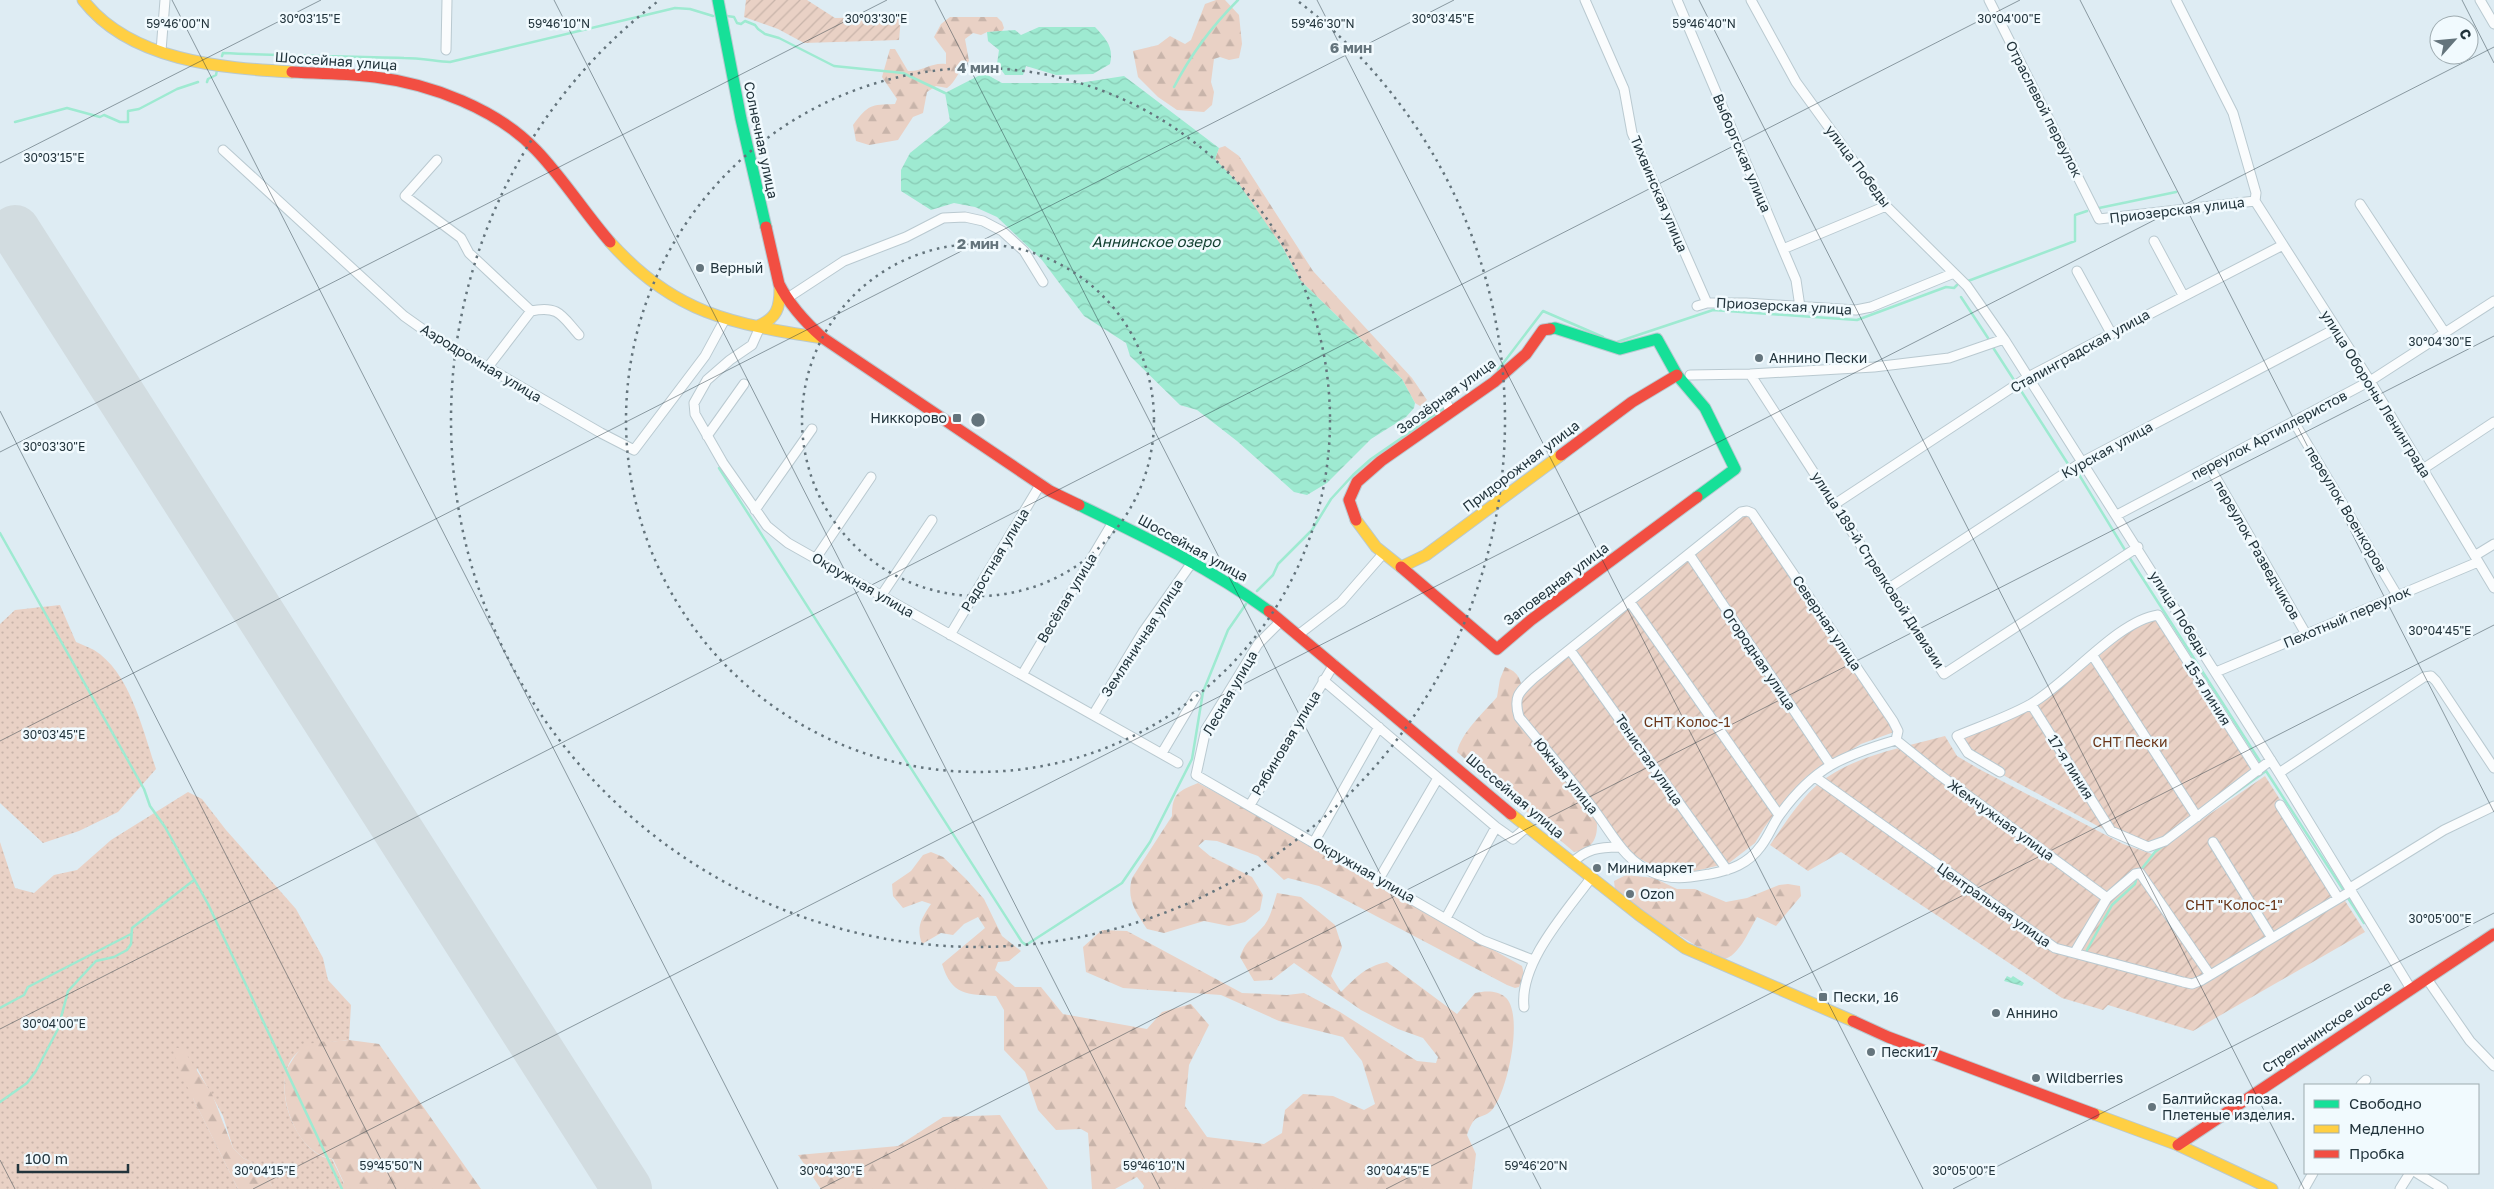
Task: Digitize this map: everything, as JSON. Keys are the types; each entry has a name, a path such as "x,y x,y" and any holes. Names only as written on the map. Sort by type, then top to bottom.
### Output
{"main road":[{"name":"Шоссейная улица","path":"83,0 108,26 134,41 206,63 240,69 397,79 474,107 504,124 535,150 629,262 656,287 703,312 759,327 823,338"},
{"name":"Солнечная улица","path":"718,0 741,119 780,286"},
{"name":"Шоссейная улица","path":"780,286 786,300 798,315 823,338 1040,485 1193,561 1236,586 1334,664 1527,827 1669,938 1701,956 1805,998 1888,1038 2178,1145 2272,1189"},
{"path":"759,327 770,322 780,308 780,286"},
{"name":"Заозёрная улица","path":"1382,555 1351,510 1349,500 1357,482 1449,408 1494,382 1526,354 1543,330 1554,328 1620,349 1657,339 1676,374"},
{"name":"Заповедная улица","path":"1401,567 1497,649 1531,620 1735,469 1705,408 1676,374"},
{"name":"Придорожная улица","path":"1401,567 1426,555 1632,402 1676,374"},
{"path":"1382,555 1401,567"},
{"name":"Стрельнинское шоссе","path":"2178,1145 2494,934"}],"street":[{"path":"161,50 165,0"},
{"path":"446,50 447,0"},
{"name":"Тихвинская улица","path":"1585,0 1624,88 1632,133 1707,303"},
{"name":"Выборгская улица","path":"1677,0 1796,280 1800,307"},
{"name":"улица Победы","path":"1751,0 1796,82 1886,206 1967,286 2004,339 2138,547 2411,989"},
{"name":"Отраслевой переулок","path":"1989,0 2099,219"},
{"path":"2176,0 2233,113 2256,193 2255,201"},
{"path":"2480,0 2494,24"},
{"name":"Аэродромная улица","path":"223,150 258,180 391,306 428,333 601,433 634,450 705,356 725,318"},
{"path":"437,160 405,196 461,238 469,253 531,311"},
{"name":"Приозерская улица","path":"2099,219 2255,201"},
{"name":"улица Обороны Ленинграда","path":"2255,201 2370,381 2494,588"},
{"path":"2360,204 2445,332"},
{"path":"1783,249 1886,206"},
{"path":"786,300 844,261 906,238 943,218 965,217 983,221 1002,231 1024,251 1043,282"},
{"path":"2154,241 2184,295"},
{"name":"Сталинградская улица","path":"1835,504 2028,377 2283,245"},
{"path":"2077,271 2111,333"},
{"name":"Приозерская улица","path":"1698,306 1707,303 1856,310 1871,307 1954,273"},
{"name":"переулок Артиллеристов","path":"2117,515 2370,381 2494,301"},
{"path":"488,367 531,311 547,308 558,313 580,334"},
{"name":"Окружная улица","path":"759,327 752,345 730,360 707,380 694,402 695,414 707,436 755,510 775,535 1178,763"},
{"name":"Курская улица","path":"1889,588 2082,462 2335,329"},
{"path":"1690,375 1750,374 1874,367 1948,358 2004,339"},
{"name":"улица 189-й Стрелковой Дивизии","path":"1750,374 1944,674 2138,547"},
{"path":"707,436 744,384"},
{"name":"переулок Военкоров","path":"2294,422 2397,595"},
{"path":"2423,469 2494,422"},
{"path":"755,510 812,429"},
{"name":"переулок Разведчиков","path":"2209,466 2306,634"},
{"path":"816,558 871,477"},
{"name":"Радостная улица","path":"950,635 1040,485"},
{"name":"Северная улица","path":"1689,554 1741,512 1747,510 1752,514 1893,721 1898,731 1896,740"},
{"path":"882,596 932,520"},
{"name":"Весёлая улица","path":"1022,675 1113,522"},
{"name":"Пехотный переулок","path":"2216,672 2477,559 2494,544"},
{"path":"1570,650 1689,554"},
{"name":"Огородная улица","path":"1689,554 1830,764"},
{"path":"1298,635 1340,602 1382,555"},
{"name":"Земляничная улица","path":"1093,715 1143,632 1193,561"},
{"path":"1630,602 1779,815"},
{"name":"15-я линия","path":"2093,656 2123,630 2147,616 2158,614 2258,771"},
{"name":"Лесная улица","path":"1196,774 1206,729 1258,644 1281,621"},
{"name":"Южная улица","path":"1570,650 1519,692 1515,703 1518,717 1597,814 1618,847"},
{"name":"Тенистая улица","path":"1570,650 1727,870"},
{"path":"2000,772 1968,753 1957,736 2031,704 2093,656 2197,817 2271,760"},
{"name":"Рябиновая улица","path":"1250,805 1334,664"},
{"path":"2279,773 2424,677 2431,676 2494,768"},
{"path":"1323,680 1496,828 1513,839 1527,827"},
{"path":"1162,754 1196,696"},
{"name":"17-я линия","path":"2031,704 2111,831 2148,847 2165,841 2197,817"},
{"path":"1314,842 1379,728"},
{"path":"1572,863 1580,855 1597,847 1618,847 1654,873 1680,879 1727,870 1744,863 1762,846 1779,815 1797,792 1830,764 1896,740"},
{"name":"Жемчужная улица","path":"1896,740 1937,773 2106,898"},
{"name":"Окружная улица","path":"1196,774 1501,949 1533,960"},
{"name":"Центральная улица","path":"1815,777 2055,948 2192,984 2338,898 2444,830 2494,806"},
{"path":"1379,879 1438,778"},
{"path":"2280,805 2338,898"},
{"path":"1446,918 1496,828"},
{"path":"2213,842 2272,938"},
{"path":"2075,952 2106,898 2135,874 2140,873 2210,975"},
{"path":"1524,1007 1525,984 1533,960 1591,878"},
{"path":"2427,979 2470,1041 2494,1066"},
{"path":"2304,1189 2312,1174"},
{"path":"2400,1189 2409,1174"},
{"path":"2419,1174 2443,1189"}],"green space":[{"path":"746,0 807,0 835,18 901,17 899,40 804,43 778,29 744,17"},
{"path":"1216,0 1225,0 1239,15 1242,44 1239,58 1229,60 1220,57 1214,59 1211,82 1214,92 1212,105 1204,112 1177,110 1158,97 1138,77 1133,51 1158,45 1170,36 1185,44 1191,40 1205,4"},
{"path":"950,17 997,17 1002,22 1004,28 1002,31 987,32 981,35 973,33 965,39 969,61 947,88 936,86 927,92 923,113 913,117 898,140 869,145 856,141 853,125 863,113 871,107 895,104 897,99 882,77 890,49 895,49 908,71 936,64 946,64 946,53 934,37 941,24"},
{"path":"1225,146 1239,156 1313,271 1412,378 1427,400 1420,406 1415,403 1402,379 1300,280 1283,248 1215,159 1219,148"},
{"name":"СНТ Колос-1","path":"1748,514 1892,724 1894,732 1861,744 1806,777 1784,801 1755,843 1729,863 1691,872 1665,873 1630,853 1520,710 1523,693 1743,515"},
{"path":"60,605 76,642 94,650 106,660 126,687 140,720 156,769 118,812 79,831 43,843 0,803 0,624 15,610"},
{"name":"СНТ Пески","path":"2156,618 2252,771 2164,837 2145,844 2114,828 2105,830 1966,755 1955,739 2028,708 2090,663 2126,633"},
{"path":"1505,667 1513,671 1518,677 1523,693 1595,808 1597,831 1593,842 1582,850 1574,852 1457,752 1468,730 1497,697 1500,679"},
{"name":"СНТ \"Колос-1\"","path":"1945,736 1957,756 1979,769 2123,844 2152,854 2265,776 2365,932 2193,1031 2108,1005 2103,1010 2062,998 1841,852 1808,871 1770,845 1804,799 1817,785 1831,775 1862,759"},
{"path":"1198,783 1266,819 1386,890 1522,966 1524,974 1519,987 1515,988 1507,985 1319,886 1288,878 1284,880 1258,856 1217,841 1205,840 1198,846 1210,856 1252,877 1263,895 1260,910 1245,922 1229,926 1204,921 1164,933 1147,929 1131,899 1130,886 1132,878 1172,816 1175,798 1181,791"},
{"path":"188,792 202,799 226,830 296,909 323,958 328,980 351,1005 349,1040 322,1043 302,1049 288,1065 285,1080 285,1097 289,1115 297,1131 307,1145 319,1154 332,1159 344,1184 337,1189 272,1189 272,1186 257,1165 243,1158 233,1148 223,1116 197,1068 193,1098 238,1189 0,1189 0,842 15,888 34,893 54,875 77,870 111,840"},
{"path":"931,852 943,857 965,878 984,899 1002,936 1021,951 1009,961 998,962 995,970 1015,987 1041,987 1063,1014 1147,1029 1162,1012 1191,1004 1209,1025 1189,1065 1185,1106 1207,1137 1264,1144 1282,1133 1285,1110 1303,1094 1333,1096 1364,1110 1375,1104 1362,1061 1343,1037 1279,1021 1221,995 1123,988 1086,972 1083,947 1102,930 1127,931 1242,993 1287,995 1304,993 1340,1012 1417,1061 1436,1063 1438,1057 1423,1038 1398,1029 1361,1010 1294,963 1272,980 1254,981 1240,957 1246,944 1267,921 1277,893 1301,897 1335,925 1342,947 1331,976 1341,992 1367,970 1387,962 1457,1014 1475,993 1491,992 1502,995 1511,1006 1514,1019 1514,1036 1508,1072 1497,1102 1491,1111 1474,1121 1467,1135 1476,1154 1472,1189 1143,1189 1144,1186 1137,1177 1115,1189 1092,1189 1088,1133 1081,1129 1056,1130 1038,1110 1025,1072 1004,1050 1004,1010 996,996 977,995 962,991 956,988 946,974 942,964 985,928 978,917 964,924 953,935 941,933 922,944 919,933 920,923 931,904 922,901 903,908 893,896 892,884 911,871 923,855"},
{"path":"1626,875 1654,878 1677,889 1695,889 1726,902 1747,898 1779,885 1788,884 1800,886 1801,896 1776,926 1757,917 1737,950 1726,959 1719,960 1637,909 1615,890 1614,881"},
{"path":"349,1040 379,1044 481,1189 337,1189 344,1183 333,1159 321,1155 302,1139 289,1115 286,1101 285,1076 294,1057 307,1045 317,1042"},
{"path":"172,1047 183,1049 212,1094 233,1148 243,1158 257,1165 272,1186 272,1189 238,1189 179,1070"},
{"path":"1000,1115 1048,1189 821,1189 798,1155 898,1146 943,1117"}],"water":[{"path":"1039,27 1095,27 1106,39 1110,48 1110,64 1093,74 1056,75 1026,66 1023,75 1005,75 997,64 999,50 988,41 987,32 1015,30 1021,35"},
{"name":"Аннинское озеро","path":"984,73 1002,83 1079,83 1124,76 1219,148 1215,159 1239,184 1283,248 1300,280 1402,379 1415,403 1414,408 1406,417 1371,439 1327,483 1307,495 1294,492 1237,441 1197,410 1180,405 1130,356 1126,343 1084,316 1042,260 997,217 975,207 954,203 931,210 901,191 901,170 910,153 950,121 945,93"},
{"path":"2007,976 2011,978 2013,976 2024,983 2022,986 2004,981"}],"waterway":[{"path":"1174,87 1203,41 1238,0"},
{"path":"222,56 223,53 410,58 450,62 675,8 690,9 713,16"},
{"path":"727,16 734,17 737,23 741,24 745,21 755,25 765,34 779,38 834,66 903,73 945,93"},
{"path":"207,82 208,79 216,75 217,70"},
{"path":"15,122 67,108 100,117 104,115 120,122 128,122 128,111 139,109 177,89 198,82"},
{"path":"2099,208 2176,192"},
{"path":"1968,281 2075,241 2075,215 2087,211"},
{"path":"1617,342 1713,310 1857,320 1946,287 1954,288 1957,285"},
{"path":"1961,297 1988,338"},
{"path":"1498,370 1543,311 1603,337"},
{"path":"1992,346 2014,380"},
{"path":"2018,386 2068,464"},
{"path":"1257,591 1273,575 1278,564 1312,530 1331,499 1353,475 1371,459 1445,408"},
{"path":"719,468 1022,942 1026,945 1122,883 1150,842 1192,759 1203,692 1228,630 1246,604"},
{"path":"2074,473 2078,473 2125,550"},
{"path":"0,533 144,789 150,806 165,827 208,904 342,1189"},
{"path":"2129,557 2261,763"},
{"path":"2217,806 2266,771 2344,891"},
{"path":"2140,871 2155,852 2164,845"},
{"path":"2087,950 2112,905 2135,884 2137,876"},
{"path":"0,1102 27,1083 36,1071 58,1029 68,991 96,961 114,957 127,950 131,944 132,928 194,880"},
{"path":"2348,898 2364,923"},
{"path":"0,1008 24,995 28,987 131,934"}],"runway":[{"path":"15,230 627,1189"}],"traffic: fast":[{"path":"718,0 741,119 766,227"},
{"path":"1550,329 1555,328 1620,349 1657,339 1677,375 1705,408 1735,469 1697,497"},
{"path":"1079,505 1153,541 1200,567 1247,595 1269,611"}],"traffic: slow":[{"path":"83,0 103,20 126,36 151,49 207,64 292,72"},
{"path":"610,242 634,266 657,285 706,312 760,327 823,338"},
{"path":"758,326 769,320 776,312 780,288"},
{"path":"1356,520 1376,547 1401,567 1426,555 1561,455"},
{"path":"1511,814 1639,915 1685,948 1853,1021"},
{"path":"2094,1114 2178,1145 2272,1189"}],"traffic: jam":[{"path":"292,72 355,75 396,80 440,92 483,111 520,135 536,150 610,242"},
{"path":"766,227 779,284 798,313 823,338 1050,491 1079,505"},
{"path":"1356,520 1349,500 1357,482 1381,461 1494,382 1526,354 1543,330 1550,329"},
{"path":"1561,455 1632,402 1677,375"},
{"path":"1401,567 1497,649 1531,620 1697,497"},
{"path":"1269,611 1511,814"},
{"path":"2178,1145 2494,934"},
{"path":"1853,1021 1888,1037 2094,1114"}],"place":[{"name":"Верный","path":"700,268"},
{"name":"Аннино Пески","path":"1759,358"},
{"name":"Никкорово","path":"957,418"},
{"name":"Минимаркет","path":"1597,868"},
{"name":"Ozon","path":"1630,894"},
{"name":"Пески, 16","path":"1823,997"},
{"name":"Аннино","path":"1996,1013"},
{"name":"Пески17","path":"1871,1052"},
{"name":"Wildberries","path":"2036,1078"},
{"name":"Балтийская лоза. Плетеные изделия.","path":"2152,1107"}]}
